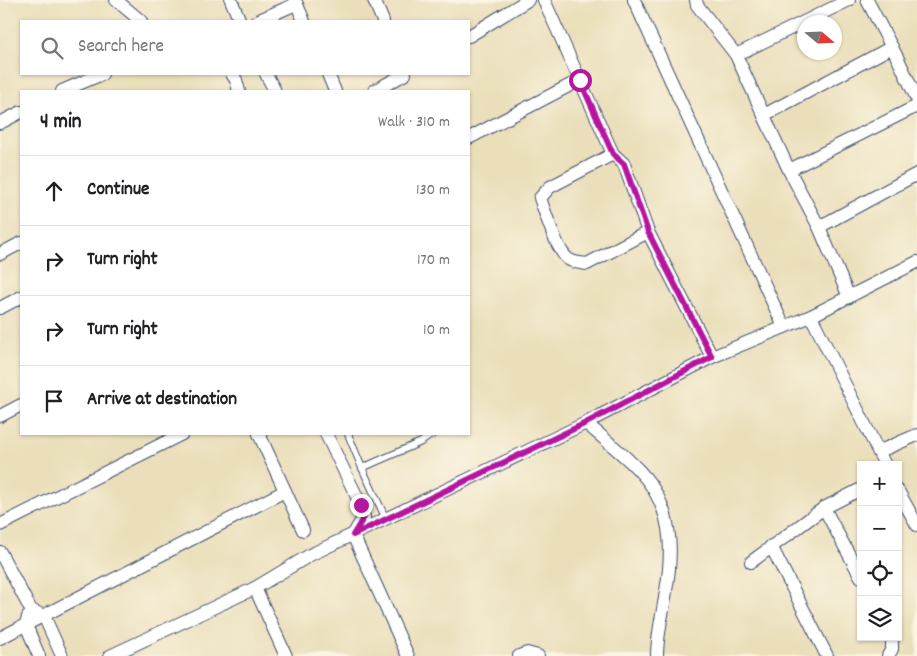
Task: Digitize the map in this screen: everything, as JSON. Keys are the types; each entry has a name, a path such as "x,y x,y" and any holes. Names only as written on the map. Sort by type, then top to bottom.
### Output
{"street":[{"path":"116,0 140,20"},
{"path":"231,0 240,20"},
{"path":"374,0 384,20"},
{"path":"470,35 528,0"},
{"path":"544,0 613,154 624,164 648,232 712,357"},
{"path":"634,0 784,327"},
{"path":"736,55 849,0"},
{"path":"867,0 892,46 917,99"},
{"path":"259,20 296,2 304,20"},
{"path":"699,2 736,55 789,170 819,227 849,297"},
{"path":"764,115 892,46"},
{"path":"64,90 100,75"},
{"path":"233,75 239,90"},
{"path":"266,75 274,90"},
{"path":"328,75 336,90"},
{"path":"376,90 404,75"},
{"path":"470,137 580,80"},
{"path":"789,170 917,106"},
{"path":"0,123 20,113"},
{"path":"613,154 550,187 540,198 560,248 567,258 577,263 587,264 648,232"},
{"path":"819,227 917,174"},
{"path":"0,254 20,244"},
{"path":"110,656 255,588 310,555 586,423 712,357 811,316 917,262"},
{"path":"0,308 20,298"},
{"path":"811,316 884,461"},
{"path":"0,416 20,406"},
{"path":"586,423 634,466 654,490 667,518 671,553 659,628 657,656"},
{"path":"0,525 180,435"},
{"path":"259,435 303,530"},
{"path":"326,435 361,505 364,517 353,535"},
{"path":"880,451 917,436"},
{"path":"0,638 286,491"},
{"path":"751,562 824,508 857,491"},
{"path":"902,498 917,525"},
{"path":"824,508 857,570"},
{"path":"353,535 408,656"},
{"path":"771,546 827,656"},
{"path":"0,552 31,610 44,616 62,656"},
{"path":"255,588 286,656"},
{"path":"31,610 26,625 39,656"},
{"path":"888,656 892,649 892,641"},
{"path":"519,656 527,653 538,656"}],"lane":[{"path":"348,435 386,519"},
{"path":"362,468 421,442 432,435"}],"route":[{"path":"361,505 364,517 353,535 586,423 712,357 648,232 624,164 613,154 580,80"}]}
